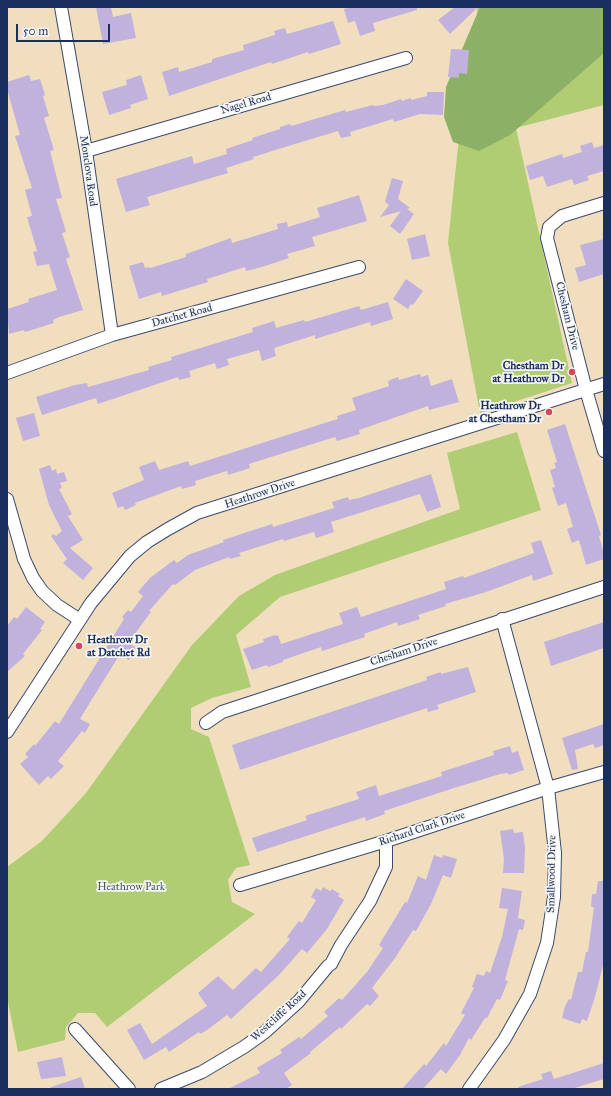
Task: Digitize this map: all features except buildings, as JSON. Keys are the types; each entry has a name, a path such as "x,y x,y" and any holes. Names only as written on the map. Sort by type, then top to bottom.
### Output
{"street":[{"name":"Monclova Road","path":"61,7 86,151 112,335"},
{"name":"Nagel Road","path":"86,151 406,58"},
{"name":"Chesham Drive","path":"604,203 562,216 549,227 547,238 586,390 604,451"},
{"name":"Datchet Road","path":"7,373 112,335 359,267"},
{"name":"Heathrow Drive","path":"7,732 91,603 130,556 147,542 197,513 604,384"},
{"path":"7,499 24,559 33,578 42,591 57,605 80,620"},
{"name":"Chesham Drive","path":"206,723 222,712 502,619 604,587"},
{"name":"Smallwood Drive","path":"469,1089 491,1059 530,994 547,943 554,897 555,853 548,788 502,619"},
{"name":"Richard Clark Drive","path":"240,885 386,841 548,788 604,772"},
{"name":"Westcliffe Road","path":"160,1089 202,1072 244,1046 265,1032 308,991 331,964 380,882 386,867 386,841"},
{"path":"75,1029 129,1089"}],"green space":[{"path":"477,7 604,7 604,105 516,128 572,383 480,413 448,243 462,108 478,22"},
{"path":"480,7 604,7 604,53 510,135 479,151 453,142 444,117 446,87"},
{"name":"Heathrow Park","path":"517,432 541,510 280,597 236,635 251,687 212,698 191,708 191,729 209,737 250,865 236,868 228,880 232,902 255,914 107,1027 95,1013 78,1013 66,1027 65,1040 18,1052 7,997 7,867 42,841 86,793 192,645 239,596 275,575 460,509 447,453"}],"place":[{"name":"Chestham Dr at Heathrow Dr","path":"572,372"},
{"name":"Heathrow Dr at Chestham Dr","path":"549,412"},
{"name":"Heathrow Dr at Datchet Rd","path":"79,646"}]}
